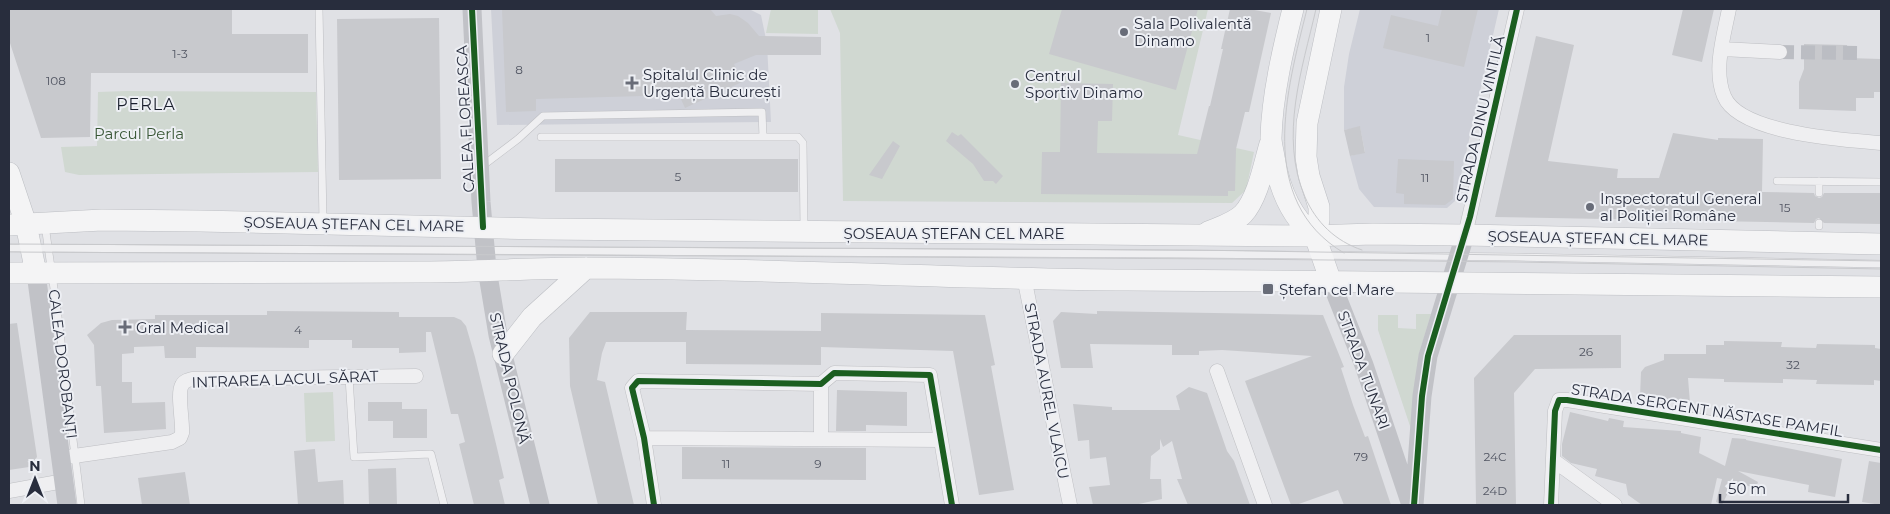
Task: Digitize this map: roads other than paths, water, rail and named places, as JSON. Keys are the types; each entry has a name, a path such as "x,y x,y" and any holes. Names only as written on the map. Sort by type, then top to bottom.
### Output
{"main road":[{"path":"1204,234 1228,224 1243,214 1255,192 1271,139 1279,76 1293,9"},
{"path":"1271,139 1278,173 1289,207 1307,230 1315,236 1319,220 1319,207 1309,176 1306,157 1307,123 1331,9"},
{"name":"CALEA DOROBANȚI","path":"9,174 26,224 40,248 44,273"},
{"name":"ȘOSEAUA ȘTEFAN CEL MARE","path":"26,224 102,220 804,232 1315,236 1373,234 1465,235 1881,244"},
{"name":"STRADA TUNARI","path":"1315,236 1331,282"},
{"name":"ȘOSEAUA ȘTEFAN CEL MARE","path":"9,273 421,272 486,260 586,268 1024,277 1881,287"},
{"path":"503,354 536,313 586,268"}],"street":[{"name":"CALEA FLOREASCA","path":"472,9 479,168 486,260"},
{"name":"STRADA DINU VINTILĂ","path":"1465,235 1517,9"},
{"path":"1729,9 1722,50 1720,85 1729,106 1745,117 1785,130 1823,138 1881,143"},
{"path":"1722,50 1780,52"},
{"name":"STRADA TUNARI","path":"1413,505 1426,368 1438,318 1465,235"},
{"name":"STRADA POLONĂ","path":"486,260 494,316 540,505"},
{"path":"44,273 68,457 64,481 67,505"},
{"name":"STRADA AUREL VLAICU","path":"1024,277 1070,505"},
{"name":"STRADA TUNARI","path":"1331,282 1364,365 1413,505"},
{"path":"1217,371 1264,505"},
{"path":"654,505 644,438 632,388 638,381 821,384 834,373 930,375 952,505"},
{"name":"INTRAREA LACUL SĂRAT","path":"68,457 172,442 180,438 182,433 180,392 186,380 192,378 416,376"},
{"path":"821,384 821,438"},
{"name":"STRADA SERGENT NĂSTASE PAMFIL","path":"1553,460 1555,411 1559,400 1881,450"},
{"path":"644,438 941,440"},
{"path":"1551,505 1553,460"},
{"path":"1553,460 1615,505"},
{"path":"9,491 64,481"}],"lane":[{"path":"319,9 323,224"},
{"path":"479,168 518,139 543,116 762,112 763,137"},
{"path":"541,137 798,137 803,144 804,232"},
{"path":"1777,181 1881,182"},
{"path":"1819,182 1819,192"},
{"name":"ȘOSEAUA ȘTEFAN CEL MARE","path":"9,248 486,260 1322,256 1881,264"},
{"path":"349,377 354,457 431,454 444,505"},
{"name":"CALEA DOROBANȚI","path":"68,457 81,505"}],"tunnel":[{"path":"1780,52 1858,53"}],"tram line":[{"path":"1307,9 1286,108 1285,142 1288,174 1298,204 1316,231 1344,253"},
{"path":"1316,9 1300,79 1293,127 1297,174 1305,197 1315,215 1335,236 1362,250"},
{"path":"9,244 1192,250 1881,261"},
{"path":"9,252 1234,259 1881,269"}],"place":[{"name":"Sala Polivalentă Dinamo","path":"1124,32"},
{"name":"Spitalul Clinic de Urgență București","path":"632,83"},
{"name":"Centrul Sportiv Dinamo","path":"1015,84"},
{"name":"Inspectoratul General al Poliției Române","path":"1590,207"},
{"name":"Ștefan cel Mare","path":"1268,289"},
{"name":"Gral Medical","path":"125,327"}],"district":[{"name":"PERLA","path":"146,104"}],"park label":[{"name":"Parcul Perla","path":"139,133"}]}
